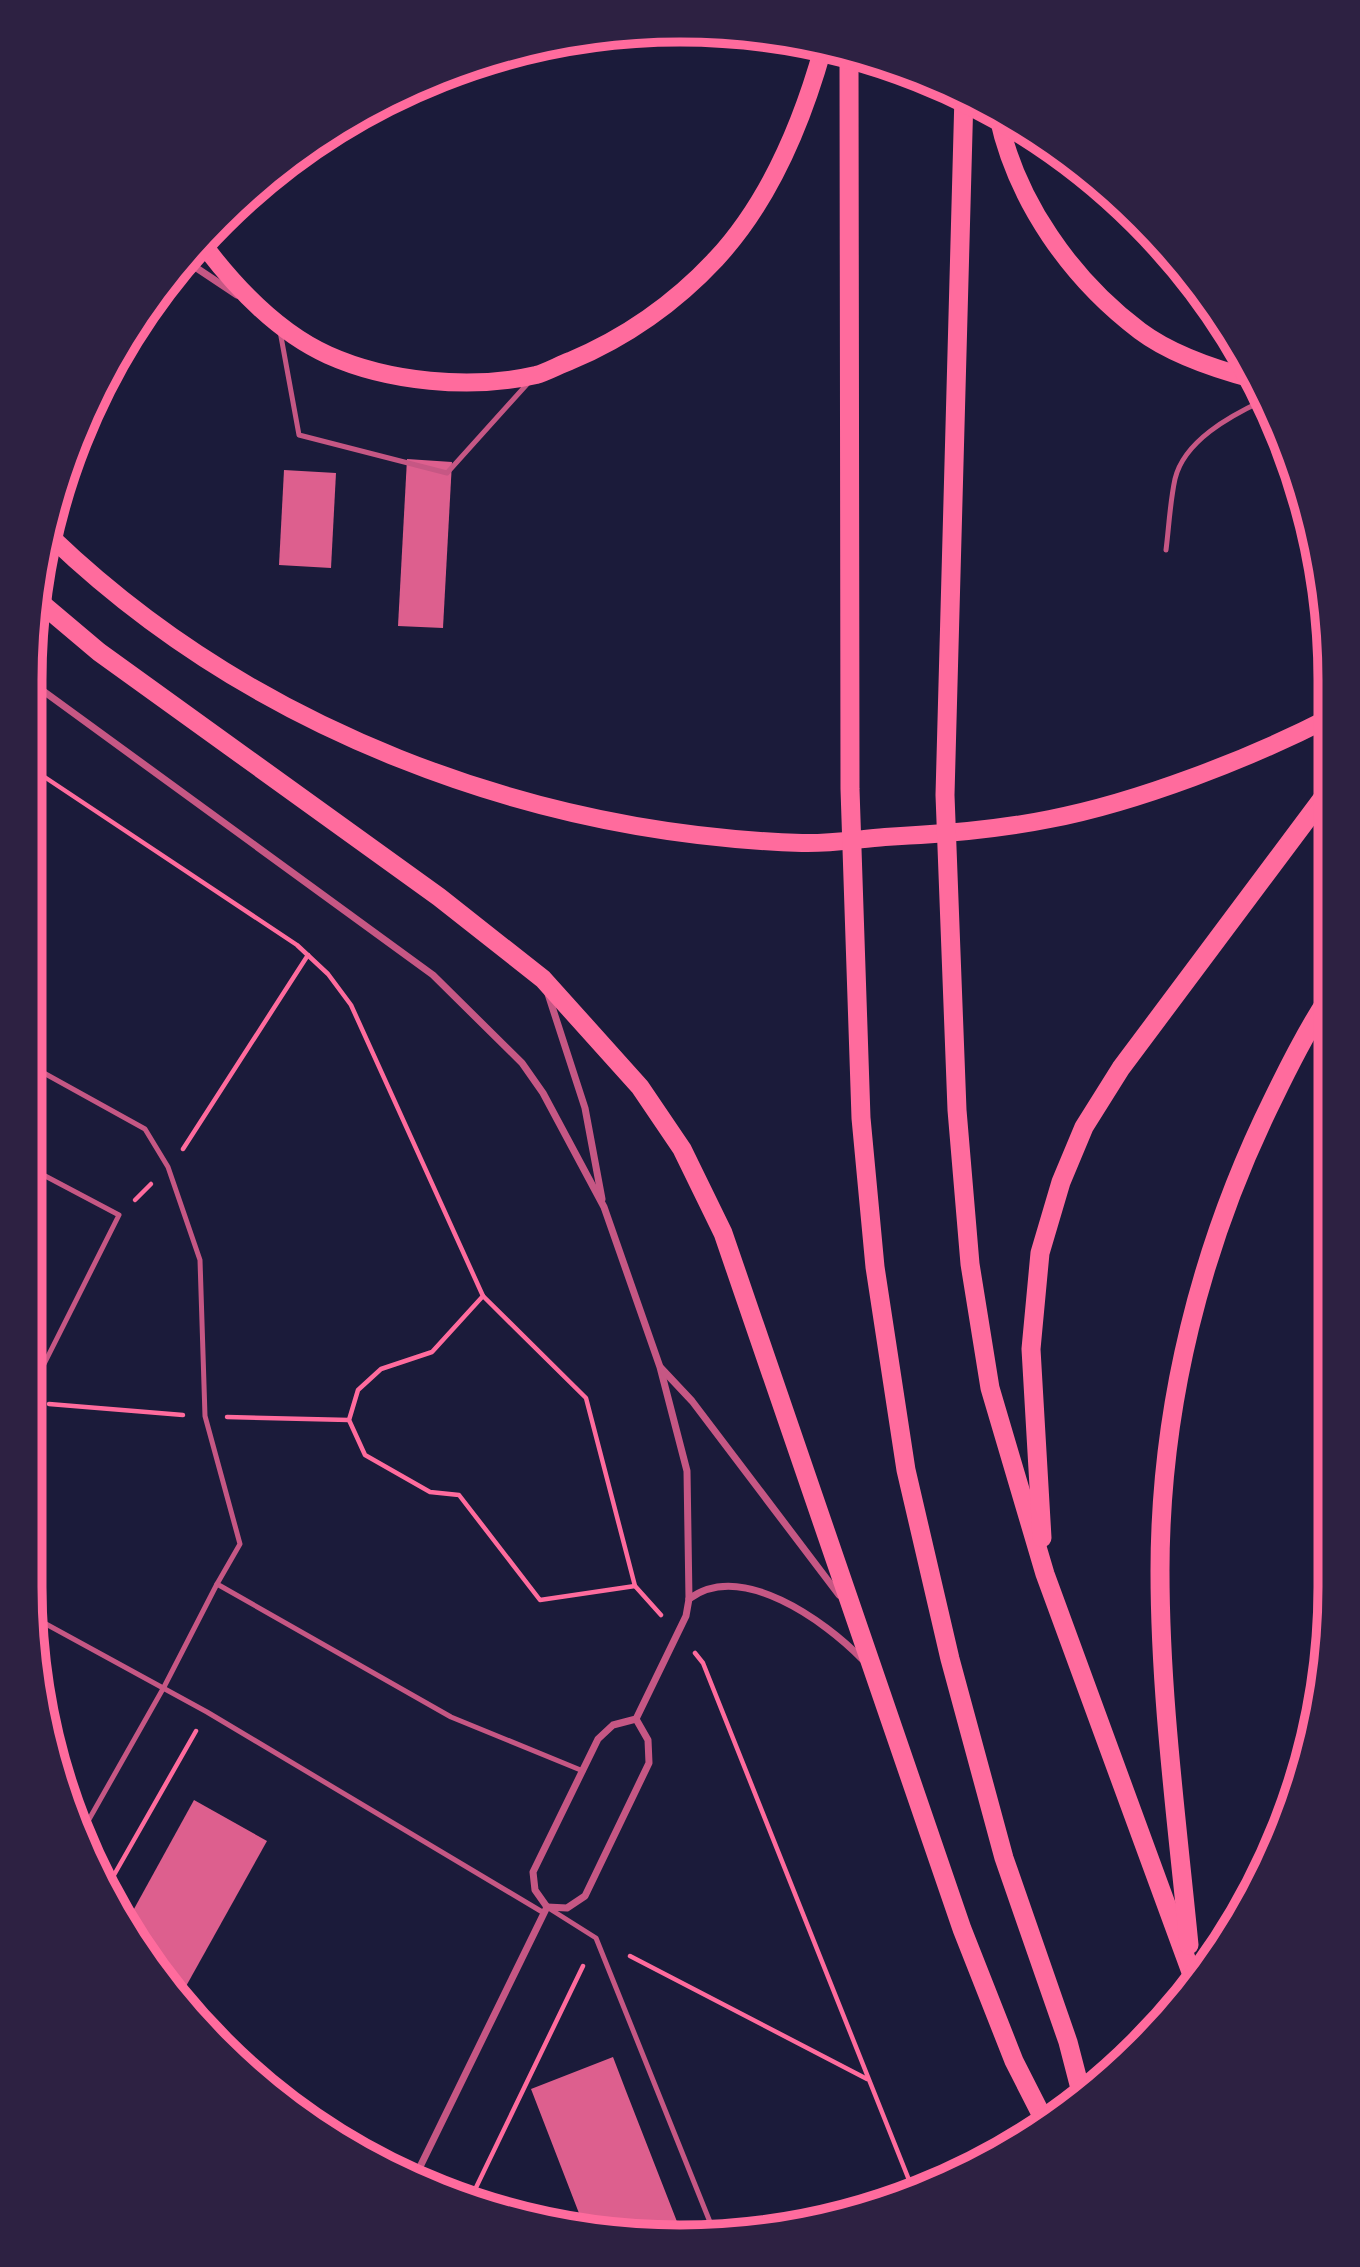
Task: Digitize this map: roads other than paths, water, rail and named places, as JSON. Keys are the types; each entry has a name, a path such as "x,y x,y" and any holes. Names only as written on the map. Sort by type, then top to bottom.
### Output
{"highway":[{"path":"849,65 850,789 861,1118 875,1267 906,1470 950,1659 1004,1858 1068,2042 1079,2084"},
{"path":"964,109 945,795 957,1110 970,1264 990,1388 1045,1574 1190,1969"},
{"path":"46,607 99,652 439,897 543,979 640,1087 682,1149 723,1233 962,1929 1014,2061 1040,2113"},
{"path":"1045,1574 1031,1349 1040,1253 1061,1182 1084,1127 1121,1068 1318,804"},
{"path":"1193,1966 1166,1700 1160,1571 1166,1467 1180,1370 1198,1291 1221,1219 1249,1146 1318,1016"}],"main road":[{"path":"208,251 230,280 278,323 327,355 391,376 449,384 536,375 608,345 662,311 718,258 760,200 787,150 820,58"},
{"path":"1000,128 1006,155 1039,220 1092,289 1142,332 1214,369 1241,376"},
{"path":"57,542 142,615 236,677 340,735 445,777 551,809 657,829 804,843 937,834 1051,819 1161,788 1289,738 1318,723"}],"street":[{"path":"194,266 278,323"},
{"path":"42,690 433,975 522,1063 543,1093 604,1207"},
{"path":"543,979 585,1108 604,1207 660,1367 687,1471 690,1599 636,1719 613,1726 598,1739 533,1872 535,1890 545,1910"},
{"path":"660,1367 692,1402 783,1517 852,1612"},
{"path":"690,1599 705,1588 728,1584 766,1594 806,1614 844,1640 872,1669"},
{"path":"545,1910 568,1908 585,1896 649,1763 648,1740 636,1719"},
{"path":"419,2168 545,1910"}],"lane":[{"path":"278,323 299,435 447,473 536,375"},
{"path":"1166,550 1176,476 1196,443 1239,412 1255,404"},
{"path":"42,1072 145,1129 160,1148 168,1167 200,1260 205,1416 240,1544 164,1687 88,1822"},
{"path":"42,1174 119,1215 42,1368"},
{"path":"217,1584 451,1717 583,1771"},
{"path":"43,1622 164,1687 596,1938 711,2224"}]}
